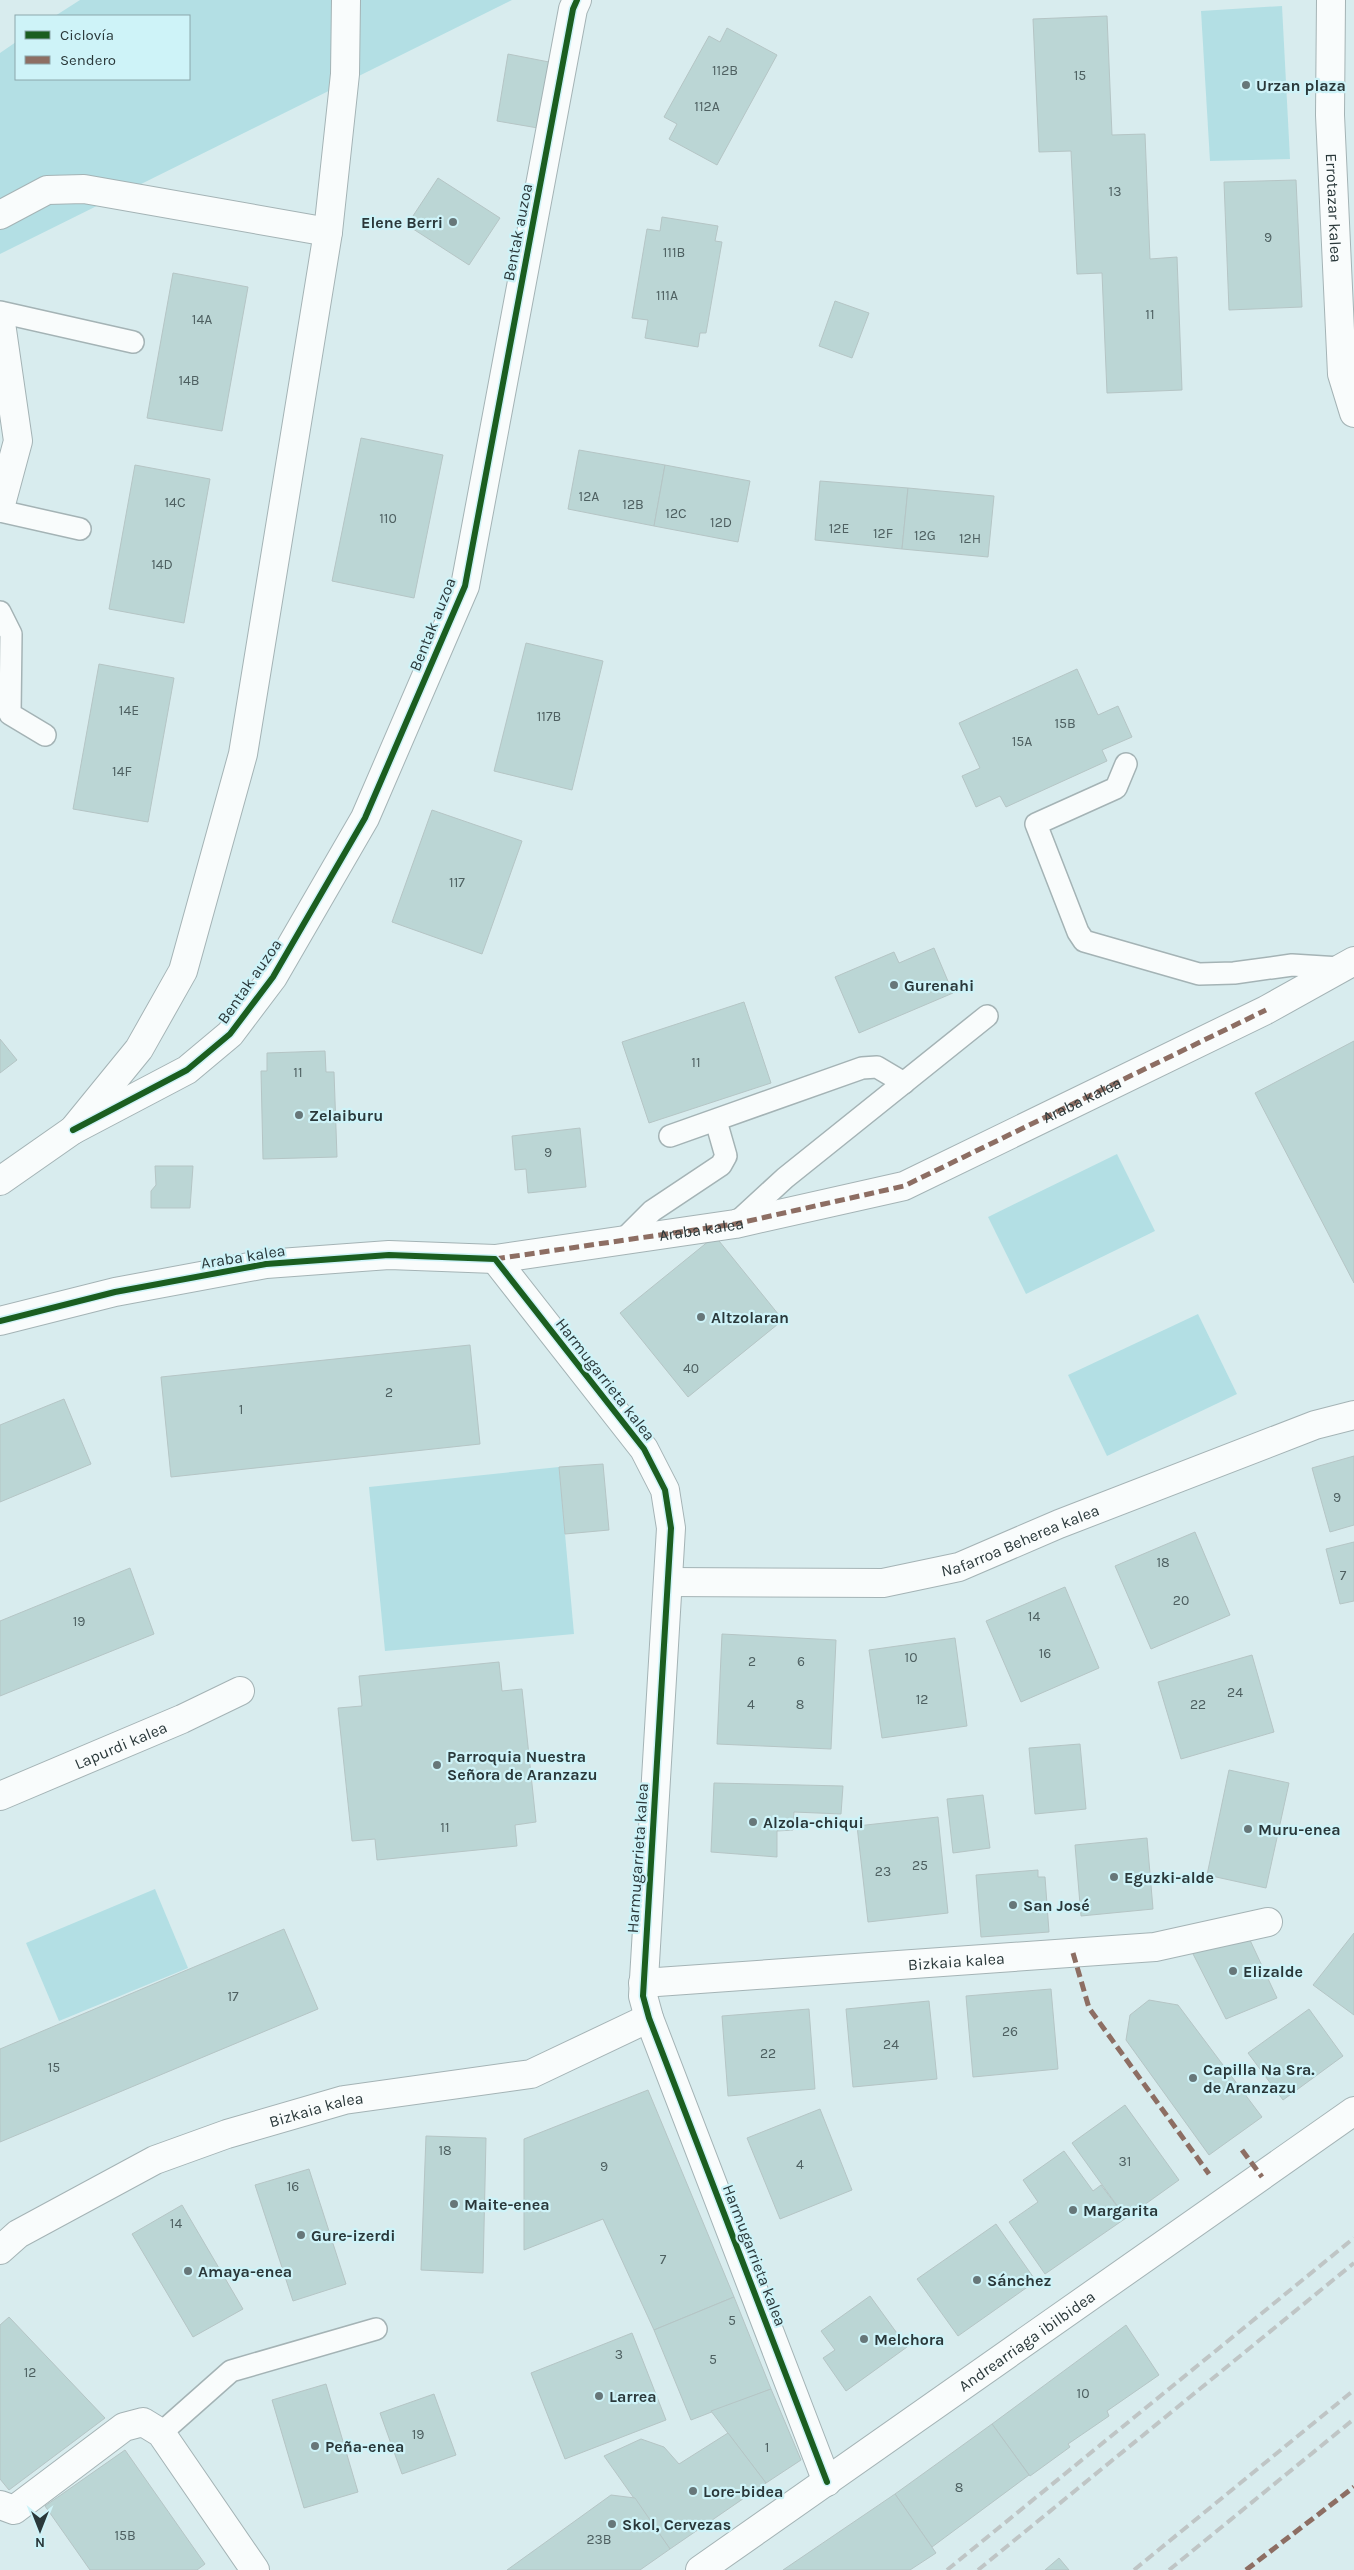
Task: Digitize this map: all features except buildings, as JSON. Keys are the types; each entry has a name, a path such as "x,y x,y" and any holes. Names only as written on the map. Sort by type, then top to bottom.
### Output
{"street":[{"name":"Bentak auzoa","path":"73,1130 139,1049 183,971 243,754 328,232 345,74 346,0"},
{"name":"Bentak auzoa","path":"0,1181 73,1130 187,1070 230,1034 273,977 365,818 465,586 571,18 577,0"},
{"name":"Errotazar kalea","path":"1331,0 1330,115 1342,374 1354,413"},
{"path":"0,215 47,190 84,189 328,232"},
{"path":"0,316 18,441 0,510"},
{"name":"Araba kalea","path":"0,1321 115,1292 266,1264 389,1255 495,1259 735,1224 904,1186 1266,1010 1347,965"},
{"name":"Harmugarrieta kalea","path":"495,1259 644,1450 666,1490 671,1528 643,1996 649,2018 827,2482"},
{"name":"Nafarroa Beherea kalea","path":"668,1582 883,1583 959,1567 1059,1524 1296,1432 1354,1415"},
{"name":"Lapurdi kalea","path":"0,1796 182,1719 240,1691"},
{"name":"Bizkaia kalea","path":"643,1983 1155,1947 1268,1922"},
{"name":"Bizkaia kalea","path":"0,2250 18,2234 155,2160 227,2134 344,2100 530,2074 649,2018"},
{"name":"Andrearriaga ibilbidea","path":"700,2570 1354,2111"},
{"path":"0,2505 14,2510 124,2427 143,2422 161,2433 255,2570"}],"lane":[{"path":"0,312 133,342"},
{"path":"0,510 80,529"},
{"path":"0,612 11,634 10,714 44,735"},
{"path":"1126,764 1116,788 1036,824 1078,932 1084,941 1199,974 1234,973 1292,965 1347,965"},
{"path":"735,1224 786,1178 987,1016"},
{"path":"670,1136 862,1068 877,1067 904,1083"},
{"path":"622,1241 652,1211 721,1166 726,1156 716,1121"},
{"path":"161,2433 231,2371 376,2329"}],"shaded area":[{"path":"80,0 512,0 0,254 0,53 15,43 15,80 190,80 190,15 57,15"},
{"name":"Urzan plaza","path":"1282,6 1290,159 1210,161 1201,11"},
{"path":"1117,1154 1155,1231 1026,1294 988,1217"},
{"path":"1198,1314 1237,1394 1107,1456 1068,1375"},
{"path":"559,1467 574,1634 385,1651 369,1487"},
{"path":"155,1889 188,1968 59,2021 26,1943"}],"railway":[{"path":"947,2570 1354,2238"},
{"path":"978,2570 1354,2263"},
{"path":"1134,2570 1354,2390"},
{"path":"1169,2570 1354,2419"}],"marked path":[{"path":"495,1259 735,1224 904,1186 1266,1010"},
{"path":"1073,1953 1089,2008 1209,2174"},
{"path":"1242,2150 1262,2177"},
{"path":"1246,2570 1354,2487"}],"cycle path":[{"path":"73,1130 187,1070 230,1034 273,977 365,818 465,586 573,9 577,0"},
{"path":"0,1321 115,1292 266,1264 389,1255 495,1259 644,1449 665,1490 671,1528 643,1996 649,2018 827,2482"}],"place":[{"name":"Urzan plaza","path":"1246,85"},
{"name":"Elene Berri","path":"453,222"},
{"name":"Gurenahi","path":"894,985"},
{"name":"Zelaiburu","path":"299,1115"},
{"name":"Altzolaran","path":"701,1317"},
{"name":"Parroquia Nuestra Señora de Aranzazu","path":"437,1765"},
{"name":"Alzola-chiqui","path":"753,1822"},
{"name":"Muru-enea","path":"1248,1829"},
{"name":"Eguzki-alde","path":"1114,1877"},
{"name":"San José","path":"1013,1905"},
{"name":"Elizalde","path":"1233,1971"},
{"name":"Capilla Nª Sra. de Aranzazu","path":"1193,2078"},
{"name":"Maite-enea","path":"454,2204"},
{"name":"Margarita","path":"1073,2210"},
{"name":"Gure-izerdi","path":"301,2235"},
{"name":"Amaya-enea","path":"188,2271"},
{"name":"Sánchez","path":"977,2280"},
{"name":"Melchora","path":"864,2339"},
{"name":"Larrea","path":"599,2396"},
{"name":"Peña-enea","path":"315,2446"},
{"name":"Lore-bidea","path":"693,2491"},
{"name":"Skol, Cervezas","path":"612,2524"}]}
